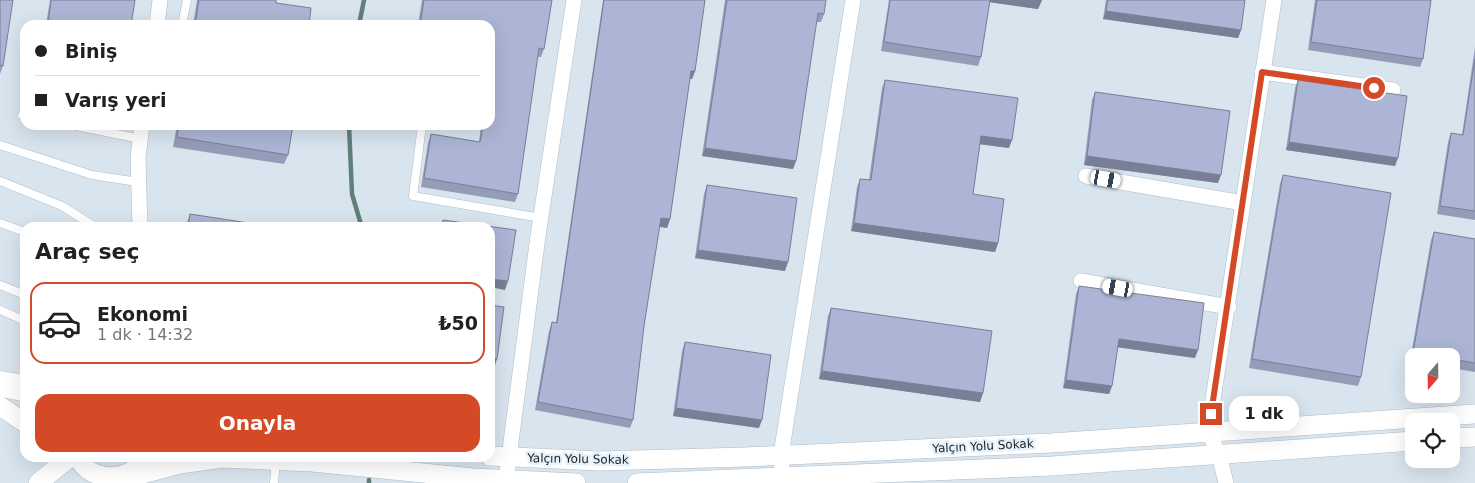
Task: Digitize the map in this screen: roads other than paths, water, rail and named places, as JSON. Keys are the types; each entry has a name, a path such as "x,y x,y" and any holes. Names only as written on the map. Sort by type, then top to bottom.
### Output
{"street":[{"path":"158,20 160,0"},
{"path":"506,480 499,456 541,218 574,0"},
{"path":"783,481 781,455 853,0"},
{"path":"1226,483 1219,454 1208,432 1229,307 1274,0"},
{"path":"1262,72 1393,90"},
{"path":"140,222 138,182 142,132"},
{"path":"1086,176 1243,202"},
{"path":"1081,281 1229,307"},
{"path":"0,387 20,391"},
{"path":"0,406 20,420"},
{"name":"Yalçın Yolu Sokak","path":"499,456 598,461 781,455 1051,443 1475,414"},
{"path":"1460,437 1475,436"},
{"name":"Yalçın Yolu Sokak","path":"637,483 783,481 1052,466 1405,442"},
{"path":"38,483 64,462"},
{"path":"81,462 86,470 95,477 112,482 128,477 136,470 141,462"},
{"name":"Yalçın Yolu Sokak","path":"112,482 194,462"},
{"name":"Yalçın Yolu Sokak","path":"299,462 506,480 576,483"}],"lane":[{"path":"183,20 187,0"},
{"path":"122,130 142,132"},
{"path":"421,130 413,196 541,218"},
{"path":"0,144 92,175 138,182"},
{"path":"0,181 62,206 87,222"},
{"path":"0,223 20,230"},
{"path":"0,286 20,293"},
{"path":"0,310 20,319"},
{"path":"0,375 20,378"},
{"path":"274,483 276,462"}],"waterway":[{"path":"360,20 364,0"},
{"path":"349,130 352,194 360,222"}]}
